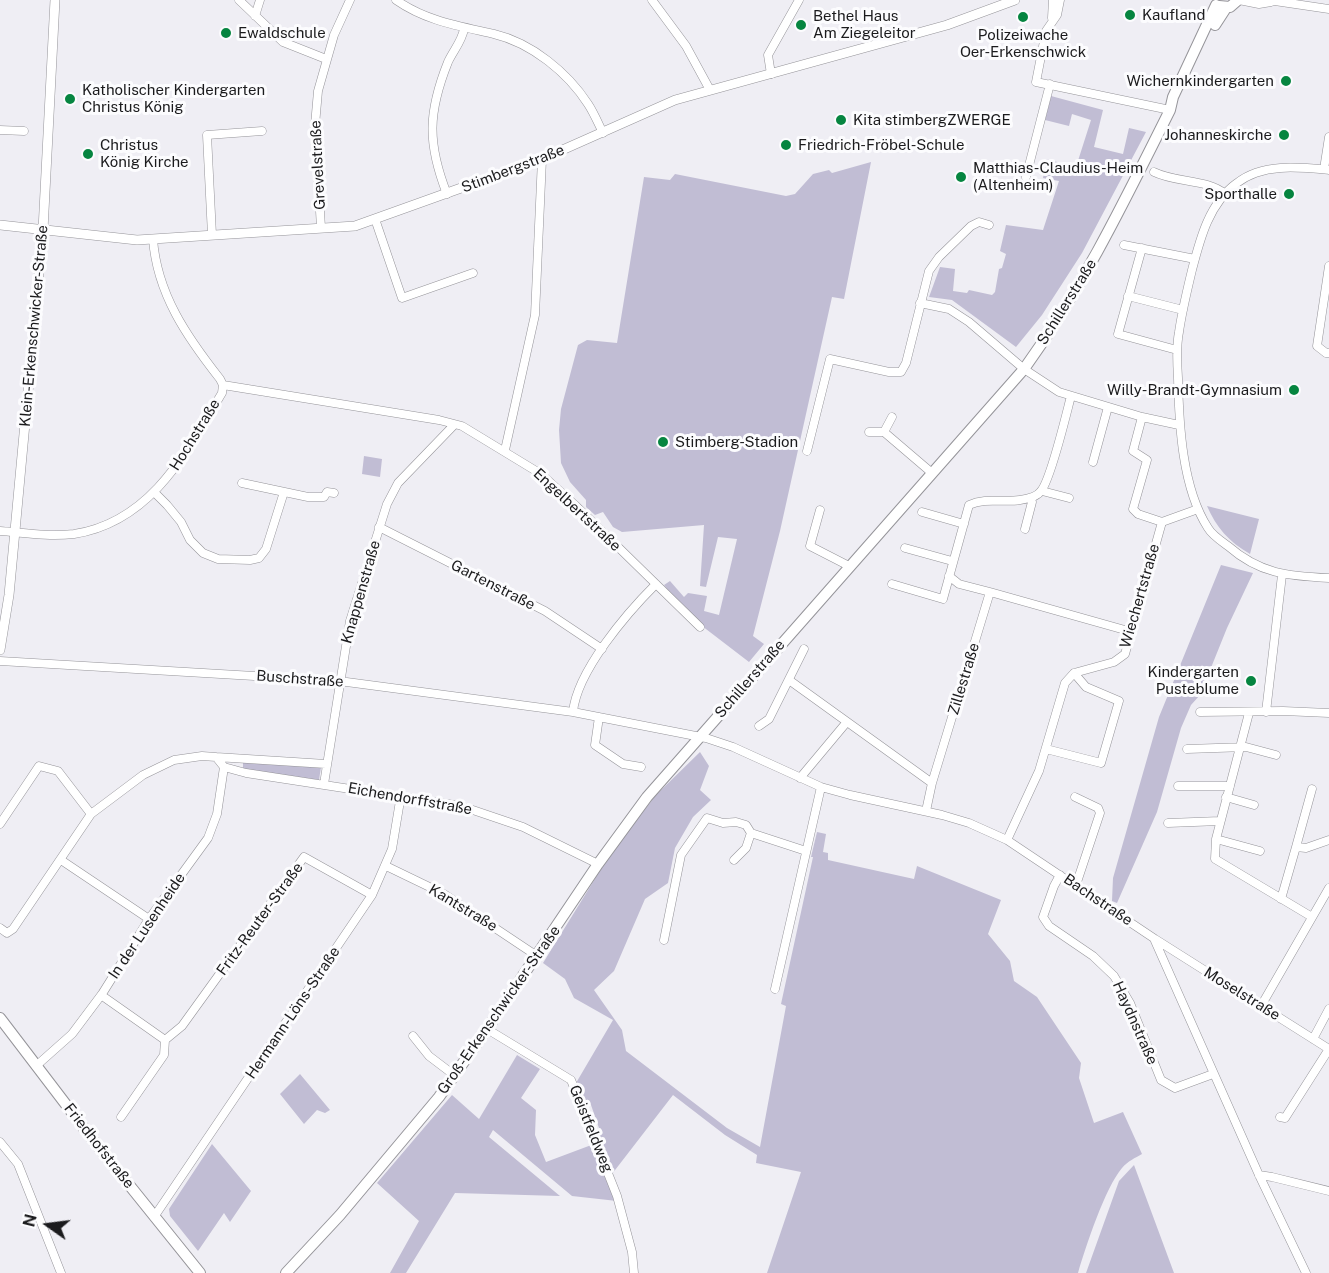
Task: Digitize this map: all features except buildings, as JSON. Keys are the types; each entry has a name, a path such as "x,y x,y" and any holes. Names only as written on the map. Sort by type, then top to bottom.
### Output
{"main road":[{"path":"1218,4 1236,4 1239,0"},
{"name":"Schillerstraße","path":"699,737 1024,369 1083,280 1214,26 1218,4"},
{"name":"Groß-Erkenschwicker-Straße","path":"286,1273 370,1180 454,1075 598,864 647,797 699,737"},
{"name":"Friedhofstraße","path":"0,1018 200,1273"}],"street":[{"name":"Klein-Erkenschwicker-Straße","path":"0,650 9,595 43,230 55,0"},
{"path":"239,0 283,42 326,59"},
{"path":"255,16 261,0"},
{"name":"Grevelstraße","path":"321,228 315,125 318,91 333,35 350,0"},
{"path":"396,0 405,7 437,21 497,35 516,42 553,65 573,83 603,133"},
{"path":"652,0 686,46 710,90"},
{"path":"771,74 768,55 799,0"},
{"path":"1051,22 1053,0"},
{"path":"1060,0 1057,15 1046,31 1036,82 1170,110"},
{"path":"1239,0 1259,4 1270,1 1329,9"},
{"name":"Stimbergstraße","path":"0,225 125,239 355,226 542,159 675,100 947,25 1012,1"},
{"path":"447,194 434,154 431,127 441,81 465,28"},
{"path":"1026,177 1050,84"},
{"path":"0,130 24,131"},
{"path":"212,235 207,135 262,131"},
{"path":"1329,137 1327,170 1265,169 1244,178 1225,194 1204,227 1183,310 1177,350 1179,425 1185,464 1198,509 1209,530 1240,556 1263,569 1282,575 1329,578"},
{"path":"505,450 535,315 542,159"},
{"path":"1154,172 1165,177 1218,188 1225,194"},
{"path":"375,219 402,298 473,273"},
{"path":"807,452 830,359 889,372 901,372 906,363 929,271 939,257 971,226 979,222 990,225"},
{"name":"Hochstraße","path":"0,531 45,536 84,531 113,521 142,503 175,469 222,393 223,386 220,379 192,342 173,310 159,272 153,239"},
{"path":"1124,245 1195,259"},
{"path":"1142,248 1118,334 1177,350"},
{"path":"1329,266 1317,346 1329,353"},
{"path":"1128,296 1183,310"},
{"path":"920,303 949,309 969,322 1046,385 1071,396 1142,417 1179,425"},
{"name":"Engelbertstraße","path":"223,386 439,420 462,426 505,450 541,474 700,627"},
{"path":"892,584 943,599 969,505 980,500 1016,501 1030,498 1042,491 1071,396"},
{"path":"1093,462 1108,407"},
{"path":"884,432 892,417"},
{"path":"1142,417 1133,451 1147,460 1133,509 1138,514 1162,522 1198,509"},
{"name":"Knappenstraße","path":"324,784 350,621 387,504 398,483 454,425"},
{"path":"869,432 884,432 932,473"},
{"path":"242,483 308,497 324,497 327,492 334,493"},
{"path":"1042,491 1070,498"},
{"path":"154,492 181,522 190,540 203,553 218,559 250,560 259,558 267,549 284,492"},
{"path":"1025,529 1032,502 1030,498"},
{"path":"820,510 810,546 849,566"},
{"path":"922,512 964,524"},
{"name":"Wiechertstraße","path":"1074,673 1114,662 1125,654 1162,522"},
{"name":"Gartenstraße","path":"380,528 545,611 602,649"},
{"path":"905,548 952,561"},
{"path":"1266,712 1282,575"},
{"path":"949,576 959,584 1132,632"},
{"path":"573,712 583,681 602,649 656,584"},
{"name":"Zillestraße","path":"926,811 932,783 990,592"},
{"name":"Schillerstraße","path":"759,726 768,719 804,649"},
{"name":"Buschstraße","path":"0,661 339,681 573,712 699,737"},
{"path":"1008,840 1039,771 1061,690 1065,683 1074,673 1086,687 1119,701 1101,763 1046,749"},
{"path":"789,680 932,783"},
{"path":"1200,712 1329,713"},
{"path":"1249,712 1220,821 1215,859 1312,917"},
{"path":"599,717 595,745 623,764 641,767"},
{"path":"800,778 846,723"},
{"name":"Bachstraße","path":"699,737 733,747 821,787 969,823 1008,840 1155,939"},
{"path":"1187,749 1246,747 1276,755"},
{"path":"0,928 7,933 14,929 91,814 143,775 174,760 202,756 326,764"},
{"path":"216,757 224,767"},
{"path":"0,824 39,766 58,771 91,814"},
{"name":"Eichendorffstraße","path":"224,767 246,773 461,806 523,827 598,864"},
{"name":"In der Lusenheide","path":"36,1066 72,1034 101,995 149,919 208,838 217,814 224,767"},
{"path":"1178,786 1230,786"},
{"path":"776,989 821,787"},
{"path":"1281,899 1312,789"},
{"name":"Hermann-Löns-Straße","path":"154,1216 372,895 392,849 401,795"},
{"path":"1075,797 1098,808 1100,813 1076,885"},
{"path":"1226,797 1254,805"},
{"path":"664,940 681,855 707,818 723,823 736,822 746,825 751,833 806,850"},
{"path":"1168,824 1220,821"},
{"path":"734,860 746,848 751,833"},
{"path":"1216,839 1260,851"},
{"path":"1296,847 1306,848 1329,840"},
{"name":"Fritz-Reuter-Straße","path":"121,1117 164,1054 165,1040 182,1026 304,858 372,895"},
{"path":"61,860 149,919"},
{"name":"Kantstraße","path":"386,866 444,894 537,956"},
{"name":"Haydnstraße","path":"1060,875 1043,917 1049,926 1093,956 1114,976 1130,1003 1161,1080 1174,1088 1213,1074"},
{"path":"1261,1006 1329,888"},
{"path":"1155,939 1259,1176 1306,1273"},
{"name":"Moselstraße","path":"1155,939 1329,1049"},
{"path":"101,995 165,1040"},
{"path":"1313,1039 1329,1009"},
{"name":"Geistfeldweg","path":"487,1029 571,1080 617,1196 632,1252 634,1273"},
{"path":"413,1036 429,1056 454,1075"},
{"path":"1280,1117 1285,1118 1329,1049"},
{"path":"0,1142 18,1164 61,1273"},
{"path":"1259,1176 1329,1191"}],"shaded area":[{"path":"1051,96 1103,110 1094,147 1123,154 1129,128 1146,132 1082,253 1042,315 1016,347 952,300 929,297 940,267 955,269 953,291 967,293 969,290 992,295 995,292 999,269 1002,268 1006,254 1000,251 1006,225 1043,230 1059,181 1043,178 1046,159 1076,167 1091,120 1072,114 1069,126 1045,120"},
{"path":"871,162 844,299 832,297 780,531 753,636 764,644 749,662 689,616 664,585 670,581 684,597 688,593 707,596 704,611 719,615 737,539 718,537 706,587 700,586 704,525 622,532 613,527 603,512 595,515 586,507 586,500 570,482 561,463 559,430 561,409 578,345 587,340 617,343 644,177 670,180 675,174 786,196 795,194 813,174 829,170 832,173"},
{"path":"364,456 382,459 380,477 362,474"},
{"path":"1207,506 1259,519 1250,554 1224,533"},
{"path":"1221,565 1253,573 1227,628 1200,695 1191,705 1181,728 1157,812 1117,903 1112,901 1113,878 1159,717"},
{"path":"700,752 709,766 700,790 711,800 693,817 675,848 668,883 645,899 614,971 594,990 622,1030 626,1051 727,1128 760,1147 786,1006 781,1004 817,832 826,834 823,852 828,853 828,860 914,879 917,866 1001,900 988,934 1010,961 1014,981 1037,997 1081,1063 1079,1078 1094,1123 1123,1112 1142,1154 1124,1166 1109,1189 1078,1273 767,1273 801,1172 756,1163 757,1155 725,1135 673,1095 612,1174 594,1130 599,1128 591,1105 586,1105 576,1083 613,1020 574,998 565,979 543,963 606,861 655,796"},
{"path":"243,760 321,767 319,780 243,769"},
{"path":"517,1055 540,1069 521,1098 536,1110 535,1135 546,1162 594,1144 617,1201 572,1196 493,1130 489,1137 560,1196 455,1193 406,1273 390,1273 419,1221 377,1183 452,1095 479,1119"},
{"path":"300,1074 330,1110 325,1113 317,1110 304,1124 280,1094"},
{"path":"212,1144 251,1191 230,1222 224,1213 198,1251 170,1216 169,1209"},
{"path":"1134,1165 1174,1273 1086,1273 1119,1181"}],"place":[{"name":"Kaufland","path":"1130,15"},
{"name":"Polizeiwache Oer-Erkenschwick","path":"1023,17"},
{"name":"Bethel Haus Am Ziegeleitor","path":"801,25"},
{"name":"Ewaldschule","path":"226,33"},
{"name":"Wichernkindergarten","path":"1286,81"},
{"name":"Katholischer Kindergarten Christus König","path":"70,99"},
{"name":"Kita stimbergZWERGE","path":"841,120"},
{"name":"Johanneskirche","path":"1284,135"},
{"name":"Friedrich-Fröbel-Schule","path":"786,145"},
{"name":"Christus König Kirche","path":"88,154"},
{"name":"Matthias-Claudius-Heim (Altenheim)","path":"961,177"},
{"name":"Sporthalle","path":"1289,194"},
{"name":"Willy-Brandt-Gymnasium","path":"1294,390"},
{"name":"Stimberg-Stadion","path":"663,442"},
{"name":"Kindergarten Pusteblume","path":"1251,681"}]}
